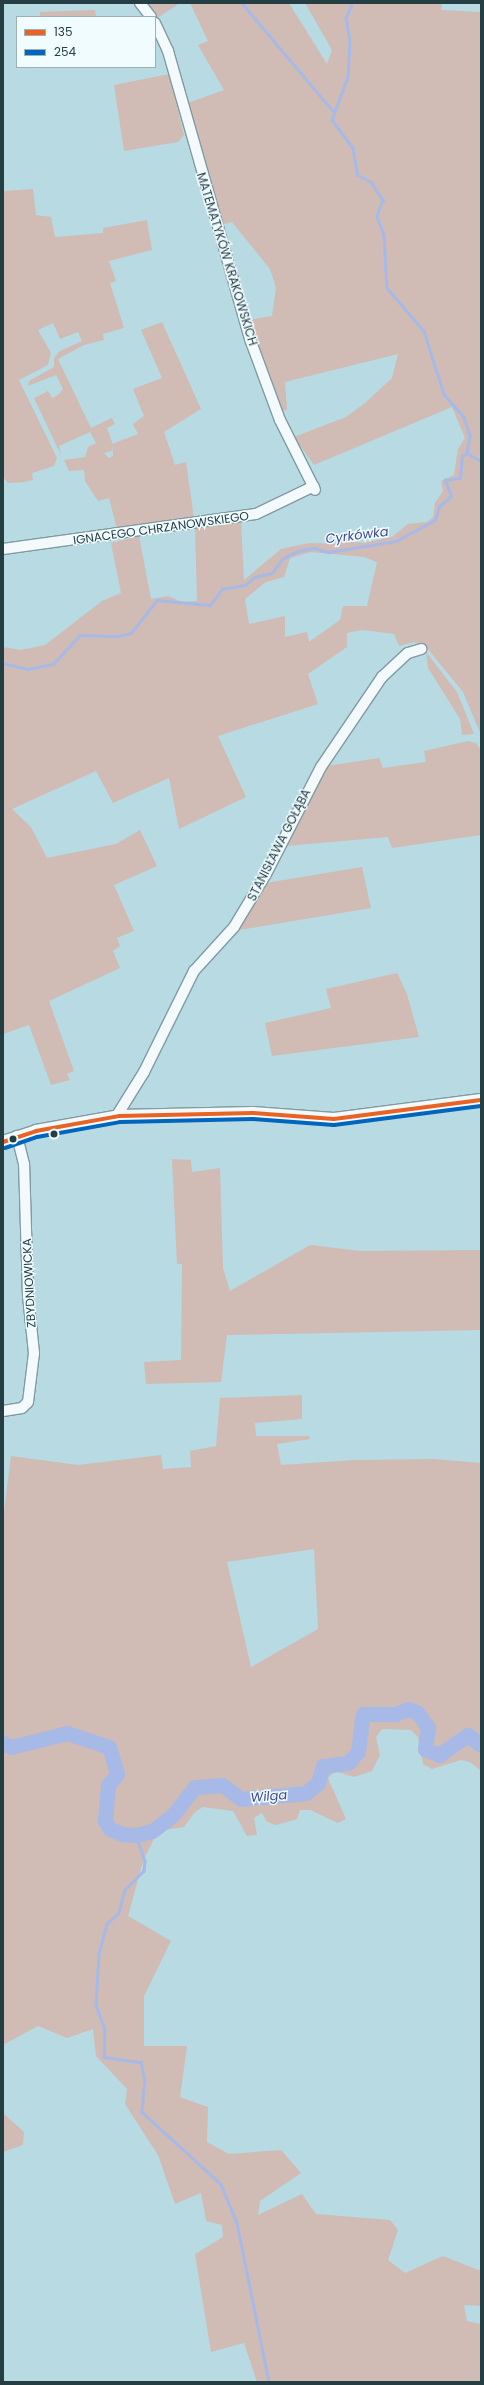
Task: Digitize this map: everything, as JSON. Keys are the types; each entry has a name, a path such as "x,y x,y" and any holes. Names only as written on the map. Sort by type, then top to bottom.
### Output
{"street":[{"path":"140,3 151,16"},
{"name":"MATEMATYKÓW KRAKOWSKICH","path":"156,25 168,51 250,339 280,420 315,488"},
{"name":"IGNACEGO CHRZANOWSKIEGO","path":"3,549 256,514 315,488"},
{"name":"STANISŁAWA GOŁĄBA","path":"116,1117 144,1072 194,971 234,927 266,874 321,767 382,677 408,653 421,649"},
{"path":"3,1142 17,1136 116,1117 253,1113 334,1119 481,1100"},
{"name":"ZBYDNIOWICKA","path":"3,1411 22,1408 28,1402 34,1353 28,1296 24,1164 17,1136"}],"shaded area":[{"path":"146,3 180,3 157,18"},
{"path":"190,3 289,3 327,64 332,50 305,3 442,3 441,10 481,12 481,735 463,692 427,648 414,642 399,646 394,634 362,630 347,633 347,647 308,674 318,704 218,736 246,797 179,829 169,778 113,803 96,771 12,809 31,827 47,858 116,844 140,830 157,866 114,885 134,931 117,938 120,946 113,951 120,968 49,1001 74,1071 67,1074 70,1080 51,1085 29,1025 3,1034 3,647 21,650 45,645 102,601 121,593 111,543 139,536 151,599 168,596 182,602 197,601 195,526 241,519 244,580 281,549 309,543 337,544 339,536 343,541 363,543 392,537 408,524 427,522 433,517 435,503 443,491 441,481 454,475 458,449 465,438 452,407 314,465 294,437 346,417 365,403 392,378 398,354 285,382 287,410 279,411 248,320 272,316 276,288 270,269 232,222 220,225 185,104 224,90 198,45 208,41","holes":["311,552 364,557 377,562 367,606 343,606 340,620 309,642 307,632 285,637 285,616 249,624 245,599 266,582 284,577 290,558"]},
{"path":"95,10 96,16 40,16 40,12"},
{"path":"169,74 184,135 178,142 124,151 114,85"},
{"path":"33,189 36,215 51,217 55,237 103,233 103,228 147,220 152,250 109,261 116,281 110,283 124,328 103,334 104,340 84,345 58,359 91,428 134,407 112,418 115,424 107,428 112,444 138,434 133,424 144,416 133,389 162,378 141,330 162,322 201,409 164,432 175,465 186,462 194,518 118,533 109,498 98,501 85,481 84,470 69,471 64,460 85,457 88,447 96,443 90,432 59,446 61,455 34,398 48,391 52,398 58,395 63,389 56,375 28,386 29,381 54,367 54,358 60,351 82,341 78,332 60,339 53,323 38,330 51,353 48,365 19,380 57,458 54,466 32,473 33,480 8,483 3,477 3,191","holes":["112,444 113,456 109,458 104,453 112,451"]},
{"path":"426,652 457,692 474,734 462,735 460,719 428,668"},
{"path":"468,741 476,743 481,750 481,835 392,848 388,837 286,846 327,766 379,758 383,768 426,762 424,751"},
{"path":"362,867 371,908 239,930 266,883"},
{"path":"397,973 407,994 419,1037 272,1056 265,1023 331,1008 326,989"},
{"path":"172,1159 191,1160 192,1172 220,1168 223,1268 230,1291 310,1245 361,1251 481,1250 481,1330 227,1335 221,1382 146,1384 144,1362 181,1360 182,1264 177,1264"},
{"path":"302,1395 302,1419 255,1423 256,1436 309,1436 310,1439 277,1444 281,1465 355,1460 434,1459 481,1463 481,1771 470,1762 461,1760 432,1769 423,1764 418,1737 411,1730 382,1729 376,1737 380,1755 372,1771 354,1777 335,1771 328,1778 346,1819 338,1823 310,1810 300,1810 297,1819 276,1825 267,1822 262,1813 254,1818 257,1835 247,1836 233,1811 203,1807 195,1812 184,1827 163,1830 156,1835 143,1861 128,1916 171,1941 144,1996 144,2046 187,2046 180,2097 208,2107 207,2142 229,2154 281,2150 301,2173 260,2201 258,2215 302,2194 316,2214 390,2220 398,2230 388,2260 405,2273 443,2256 481,2271 481,2306 464,2305 467,2321 481,2324 481,2382 257,2382 244,2343 211,2352 195,2254 223,2237 222,2225 206,2221 201,2193 175,2204 158,2155 125,2104 127,2089 96,2056 93,2029 67,2038 38,2026 3,2045 3,1519 11,1456 78,1465 161,1455 163,1469 191,1467 190,1451 216,1446 220,1398","holes":["314,1549 318,1629 251,1667 227,1562"]},
{"path":"3,2113 24,2132 23,2145 3,2152"}],"waterway":[{"path":"242,3 333,111"},
{"path":"353,3 346,18 350,41 348,77 332,120 353,148 358,175 371,182 383,200 377,216 384,235 387,288 424,331 444,394 464,417 470,436 467,453"},
{"name":"Cyrkówka","path":"3,663 27,669 53,664 80,635 117,636 131,633 157,600 210,605 222,589 245,585 255,577 272,573 282,559 298,551 314,548 328,552 396,541 435,520 439,507 451,496 445,480 460,478 462,456 467,453 481,461"},
{"name":"Wilga","path":"3,1743 11,1747 67,1733 109,1747 117,1774 108,1785 105,1821 110,1829 122,1834 136,1835 152,1831 172,1816 195,1787 222,1785 241,1799 306,1793 318,1783 323,1766 348,1763 358,1752 363,1714 395,1714 408,1709 417,1712 428,1727 425,1749 439,1755 468,1735 481,1745"},
{"path":"136,1835 145,1861 144,1871 125,1890 119,1913 107,1924 99,1953 96,2005 105,2030 104,2057 141,2062 145,2081 142,2112 221,2184 237,2223 269,2382"}],"transit line":[{"name":"135","path":"3,1142 36,1131 119,1116 253,1113 334,1119 481,1100"},
{"name":"254","path":"5,1148 37,1137 120,1122 253,1119 334,1125 481,1106"}]}
